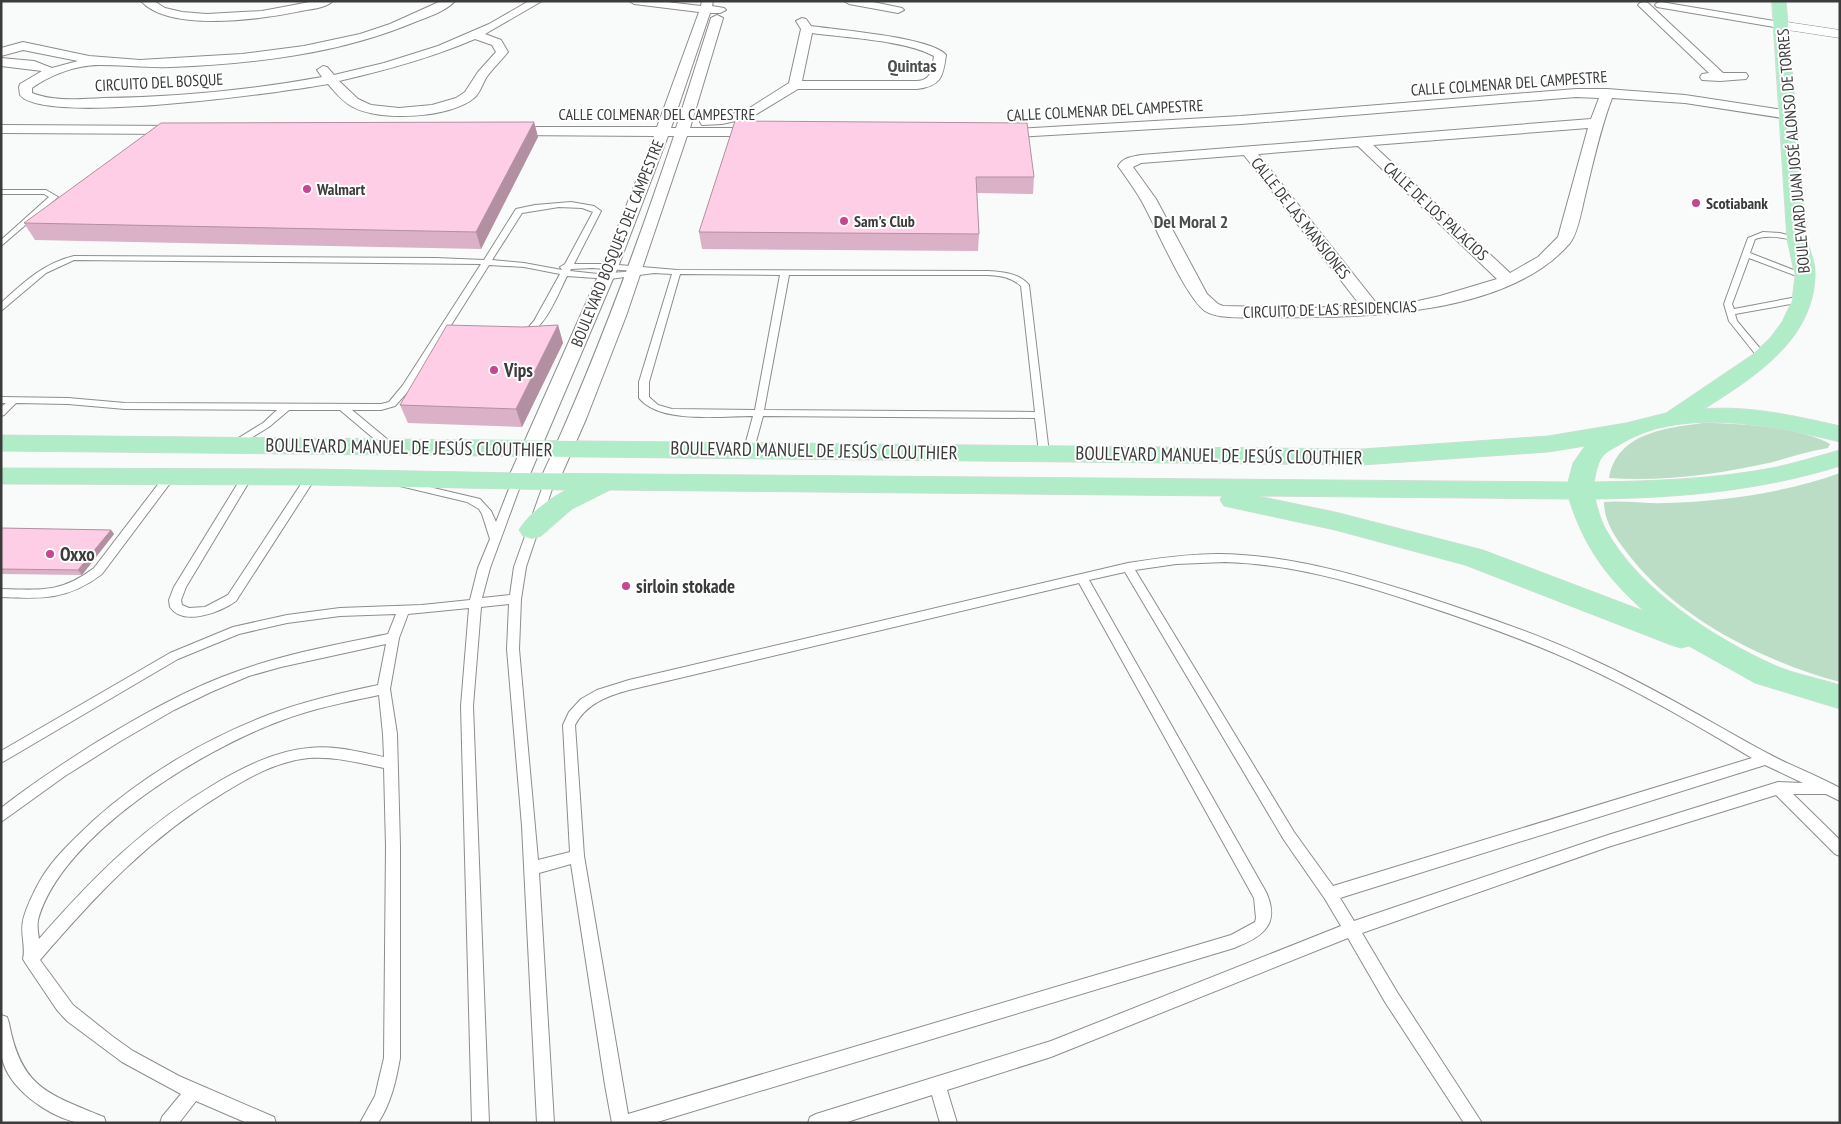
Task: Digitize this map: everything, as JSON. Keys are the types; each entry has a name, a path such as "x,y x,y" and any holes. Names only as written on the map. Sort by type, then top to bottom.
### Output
{"main road":[{"name":"BOULEVARD JUAN JOSÉ ALONSO DE TORRES","path":"1672,419 1763,358 1780,342 1796,318 1802,299 1805,276 1798,239 1789,116 1785,19"},
{"path":"1840,434 1806,426 1737,417 1699,416 1672,419 1626,431 1594,450 1586,463 1580,491 1591,527 1611,560 1643,594 1682,628 1840,718"},
{"name":"BOULEVARD MANUEL DE JESÚS CLOUTHIER","path":"1,443 749,449 1362,457 1548,444 1626,431"},
{"path":"1580,491 1661,490 1714,485 1803,470 1840,458"},
{"name":"BOULEVARD MANUEL DE JESÚS CLOUTHIER","path":"1,476 311,477 517,481 1580,491"},
{"path":"532,530 558,505 578,494 614,481"},
{"path":"1147,486 1269,506 1473,557 1643,621 1736,659"},
{"path":"1766,675 1840,697"}],"street":[{"path":"146,1 161,10 174,14 205,17 251,16 284,6 328,1"},
{"name":"CIRCUITO DEL BOSQUE","path":"450,1 413,19 379,31 310,48 242,58 184,63 98,62 62,68 48,72 25,88 26,95 34,99 78,102 185,99 251,92 329,78 416,57 477,35 503,23 537,1"},
{"path":"634,1 721,5"},
{"path":"694,1 707,4"},
{"path":"849,1 898,10"},
{"path":"1639,3 1656,6 1661,3 1840,28"},
{"path":"1639,3 1720,76"},
{"name":"BOULEVARD BOSQUES DEL CAMPESTRE","path":"517,481 608,272 663,131 707,4"},
{"name":"BOULEVARD BOSQUES DEL CAMPESTRE","path":"550,480 565,449 635,271 685,126 721,5"},
{"path":"1785,19 1840,34"},
{"path":"685,126 743,115 761,108 764,103 795,85 917,85 933,80 937,75 940,55 932,49 804,25 795,85"},
{"path":"310,48 329,78 350,100 359,106 371,109 416,111 453,104 471,94 482,74 502,52 497,43 477,35"},
{"name":"CIRCUITO DEL BOSQUE","path":"1,52 27,46 98,62"},
{"path":"1,62 41,66 47,69 48,72"},
{"path":"1705,77 1742,76"},
{"name":"CALLE COLMENAR DEL CAMPESTRE","path":"984,135 1103,129 1607,93 1685,99 1789,116"},
{"name":"CIRCUITO DE LAS RESIDENCIAS","path":"1596,124 1140,159 1130,161 1125,166 1148,199 1200,296 1212,308 1238,313 1312,313 1418,306 1443,301 1509,281 1544,260 1565,238 1574,213 1596,124 1607,93"},
{"name":"CALLE COLMENAR DEL CAMPESTRE","path":"489,131 663,131 685,126 770,132"},
{"path":"1,129 190,130"},
{"name":"CALLE DE LOS PALACIOS","path":"1362,142 1509,281"},
{"name":"CALLE DE LAS MANSIONES","path":"1248,151 1372,308"}],"lane":[{"path":"1,192 46,192 54,197 1,244"},
{"path":"1,400 125,406 344,408 381,407 392,404 407,387 518,212 524,208 534,206 580,205 594,208 597,211 596,216 535,327 530,331 517,335"},
{"path":"1763,358 1733,320 1728,304 1752,238 1772,235 1798,239"},
{"path":"1747,254 1805,276"},
{"path":"1,308 41,272 62,260 74,258 297,258 488,262 608,272 988,273 1014,276 1020,279 1024,285 1044,453"},
{"path":"677,272 644,382 644,398 653,408 668,412 759,414 1040,415"},
{"path":"749,449 759,414 785,272"},
{"path":"1729,312 1802,299"},
{"path":"438,336 455,336"},
{"path":"1,413 13,401"},
{"path":"236,444 266,425 287,406"},
{"path":"344,408 389,446"},
{"path":"1,593 61,592 84,582 98,571 170,476"},
{"path":"246,477 180,587 175,600 176,607 181,612 206,611 231,598 244,582 311,477"},
{"path":"385,479 438,493 463,496 475,500 490,516 495,539"},
{"path":"546,1123 529,826 513,648 515,599 520,567 550,480"},
{"path":"481,1123 467,706 475,604 484,568 517,481"},
{"path":"621,1123 613,1085 577,856 569,724 574,713 584,702 601,693 629,684 1152,563 1199,559 1257,560 1334,574 1384,587 1519,633 1606,671 1689,714 1766,759 1835,792"},
{"path":"1128,568 1290,836 1330,894 1391,997 1474,1123"},
{"path":"626,1123 1234,941 1260,927 1264,919 1260,897 1231,841 1083,579"},
{"path":"1,758 174,656 237,630 287,619 340,612 404,610 515,599"},
{"path":"368,1123 380,1108 392,1058 394,846 390,734 384,689 393,638 404,610"},
{"path":"1,816 74,764 134,726 187,697 245,673 292,659 393,638"},
{"path":"268,1123 193,1092 107,1045 66,1009 31,959 26,936 25,912 38,881 61,853 90,824 163,771 227,738 264,722 317,704 384,689"},
{"path":"31,959 95,886 143,841 189,806 254,768 282,757 310,753 333,753 391,764"},
{"path":"1330,894 1766,759"},
{"path":"816,1123 1051,1049 1350,930 1608,841 1778,788 1835,792"},
{"path":"1778,788 1840,850"},
{"path":"531,869 577,856"},
{"path":"1,1023 2,1041 10,1063 25,1085 50,1102 98,1123"},
{"path":"937,1085 949,1123"},
{"path":"168,1123 193,1092"}],"green space":[{"path":"1703,423 1768,427 1818,438 1830,444 1828,448 1733,470 1671,478 1609,478 1614,463 1622,451 1632,442 1673,427"},
{"path":"1840,473 1840,682 1780,662 1751,649 1694,616 1668,596 1645,574 1614,533 1604,509 1604,502 1688,502 1754,495 1797,486"}],"building":[{"name":"Sam's Club","path":"735,121 1027,123 1034,177 976,177 979,234 699,232"},
{"name":"Walmart","path":"534,122 476,232 24,223 161,123"},
{"name":"Vips","path":"447,325 523,327 558,325 516,409 400,405"},
{"name":"Oxxo","path":"1,528 111,530 78,570 1,569"}],"place":[{"name":"Walmart","path":"307,189"},
{"name":"Scotiabank","path":"1696,203"},
{"name":"Sam's Club","path":"844,221"},
{"name":"Vips","path":"494,370"},
{"name":"Oxxo","path":"50,554"},
{"name":"sirloin stokade","path":"626,586"}],"district":[{"name":"Quintas","path":"912,66"},
{"name":"Del Moral 2","path":"1191,222"}]}
